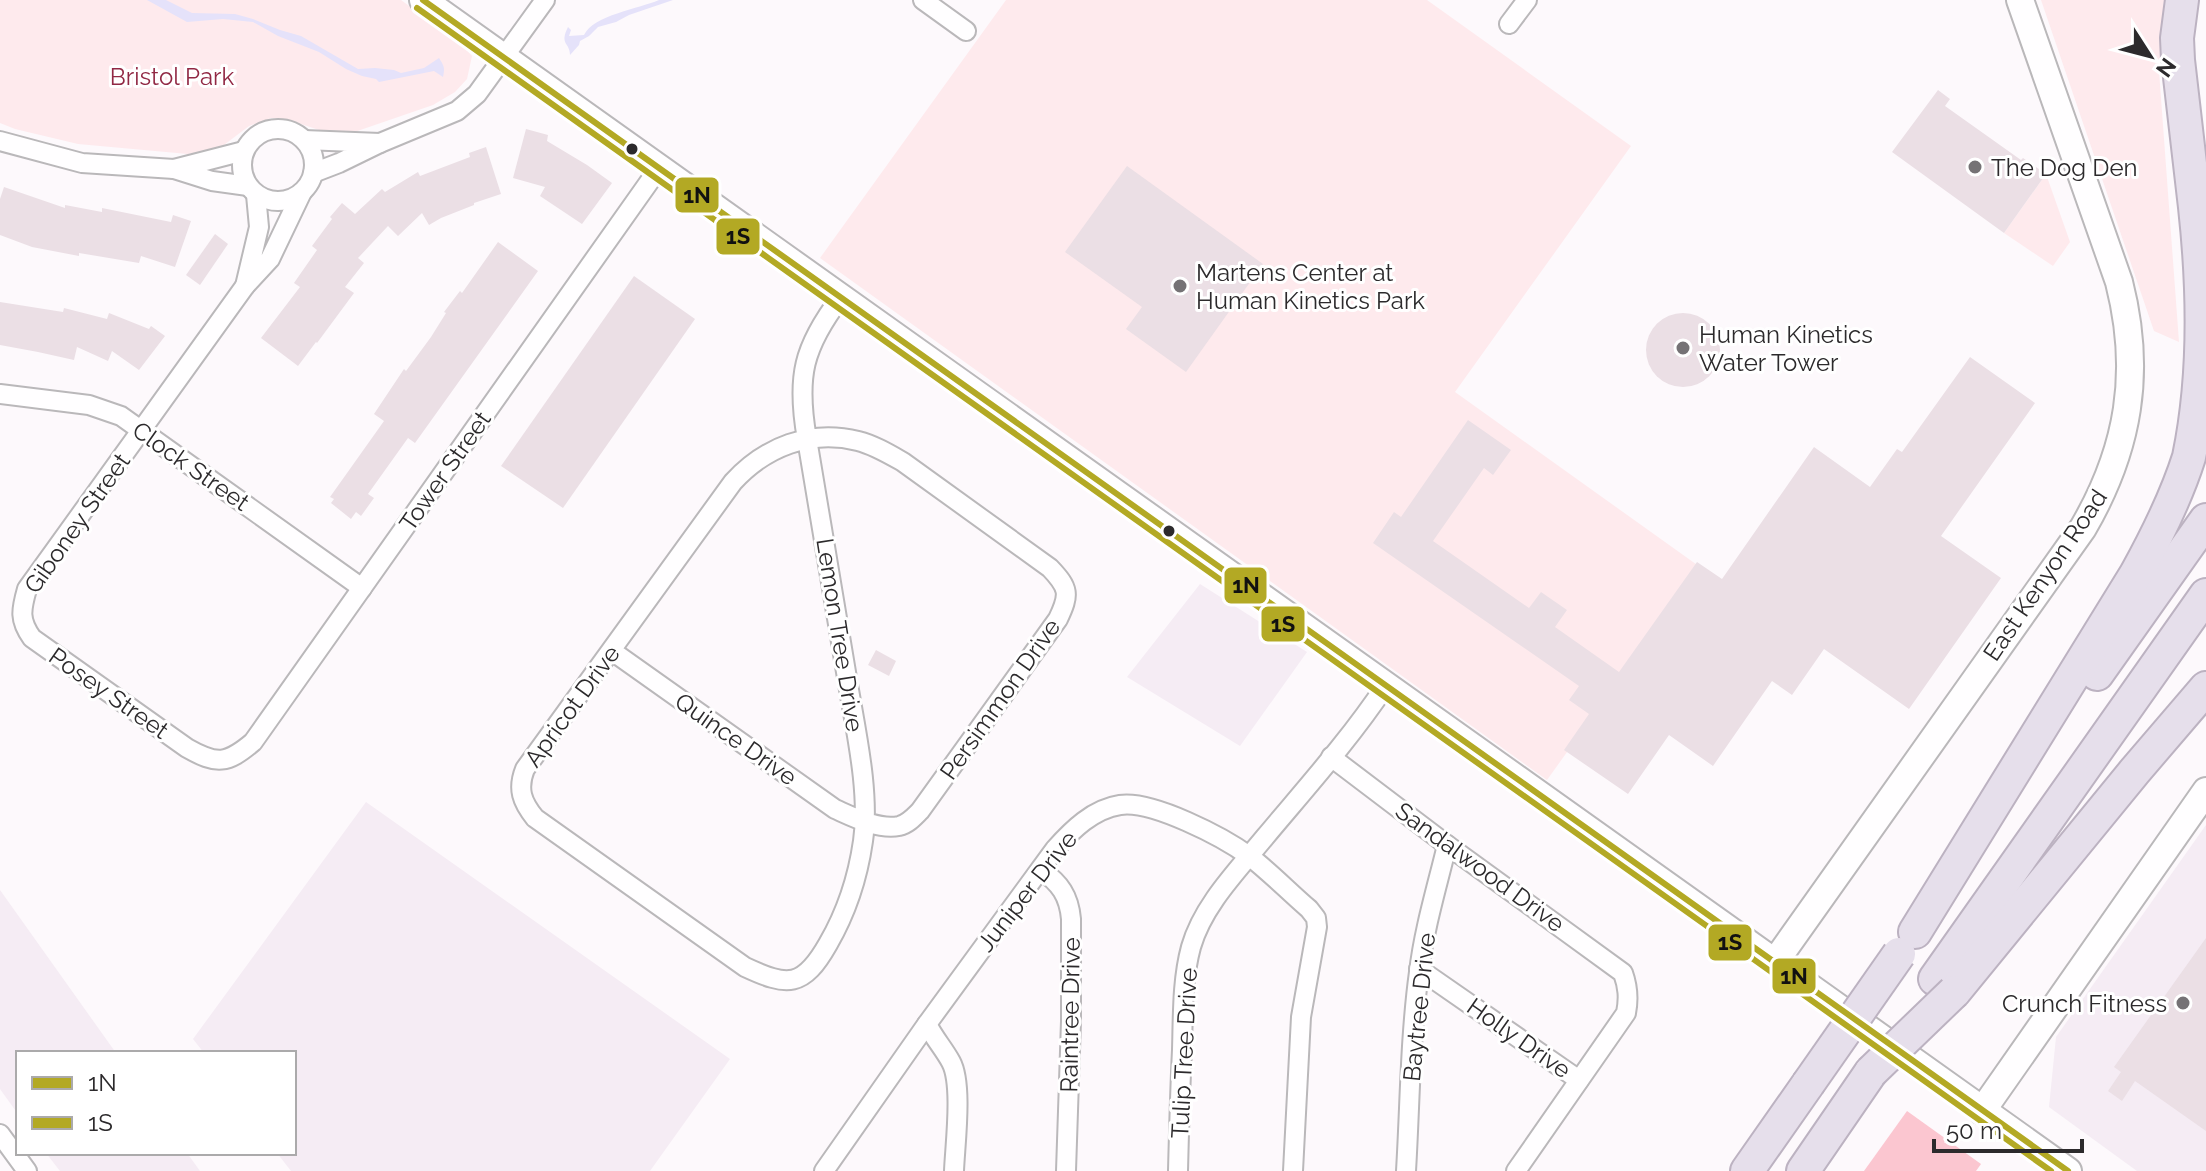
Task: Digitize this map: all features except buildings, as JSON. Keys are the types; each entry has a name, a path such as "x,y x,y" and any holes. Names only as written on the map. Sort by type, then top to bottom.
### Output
{"highway":[{"path":"1907,943 2136,574 2178,490 2189,454 2203,380 2205,325 2202,270 2178,60 2177,38 2182,0"},
{"path":"1747,1171 2206,520"},
{"path":"1944,986 2206,595"},
{"path":"1803,1171 1871,1072 2206,688"}],"main road":[{"path":"423,0 2068,1171"},
{"name":"East Kenyon Road","path":"1775,962 2083,528 2106,483 2125,427 2131,368 2127,312 2020,0"},
{"path":"1982,1111 2206,791"}],"street":[{"path":"313,173 457,111 477,94 545,0"},
{"path":"923,0 966,31"},
{"path":"1509,24 1527,0"},
{"path":"0,141 82,163 174,169 252,190 267,200 280,201 302,192 313,173 311,150 304,140 284,129 272,129 251,140 241,163 243,175 252,190"},
{"path":"304,140 380,143"},
{"path":"174,169 244,151"},
{"name":"Tower Street","path":"219,761 237,755 253,742 659,168"},
{"name":"Giboney Street","path":"245,286 259,227 252,190"},
{"name":"Giboney Street","path":"22,604 27,589 245,286 270,259 302,192"},
{"name":"Lemon Tree Drive","path":"809,971 834,934 846,907 865,821 859,753 807,439 802,389 804,366 811,344 841,297"},
{"name":"Clock Street","path":"0,394 89,405 121,416 362,588"},
{"name":"Persimmon Drive","path":"807,439 830,437 857,441 903,462 1050,568 1063,582 1067,592 1066,603 1058,619 920,811 909,822 899,826 865,821"},
{"name":"Apricot Drive","path":"807,439 784,445 762,456 733,482 525,769 520,794 535,818 745,967 784,982 809,971"},
{"name":"Posey Street","path":"22,604 23,625 32,638 187,748 208,760 219,761"},
{"name":"Quince Drive","path":"612,651 835,809 865,821"},
{"path":"1249,856 1386,685"},
{"name":"Sandalwood Drive","path":"1331,757 1623,973 1628,1001 1626,1013 1579,1080"},
{"name":"Juniper Drive","path":"824,1171 1055,849 1091,817 1109,808 1134,805 1155,809 1249,856 1316,918 1301,1017 1293,1171"},
{"name":"Baytree Drive","path":"1406,1171 1419,969 1447,845"},
{"name":"Tulip Tree Drive","path":"1178,1171 1182,1026 1191,946 1200,923 1249,856"},
{"name":"Raintree Drive","path":"1041,870 1054,878 1063,890 1071,919 1066,1171"},
{"name":"Holly Drive","path":"1419,969 1549,1056 1579,1080"},
{"path":"927,1024 952,1064 956,1078 954,1171"},
{"path":"1516,1171 1579,1080"},
{"path":"0,1134 27,1171"}],"shaded area":[{"path":"147,0 166,0 192,13 235,14 253,19 301,36 358,69 375,68 401,73 424,68 439,58 444,67 443,77 434,71 379,82 346,69 319,52 278,36 253,22 223,19 187,22"},
{"path":"659,0 673,0 598,27 580,41 570,55 565,40 568,27 571,30 569,36 584,35 597,22"},
{"path":"1200,584 1307,652 1240,746 1127,677"},
{"path":"366,802 730,1059 650,1171 291,1171 279,1155 296,1155 296,1051 202,1051 193,1039"},
{"path":"2206,825 2206,1171 2137,1171 2049,1107 2056,1037"},
{"path":"0,890 115,1051 16,1051 16,1111 0,1089"},
{"path":"1907,1111 1981,1164 1976,1171 1864,1171"},
{"path":"48,1155 188,1155 200,1171 60,1171"}],"green space":[{"name":"Bristol Park","path":"0,0 401,0 460,43 472,56 467,79 455,92 433,105 340,137 289,120 271,118 249,126 220,148 188,154 78,144 0,123"},
{"path":"1006,0 1427,0 1631,146 1455,392 1700,567 1547,780 820,258"},
{"path":"2041,0 2164,0 2159,71 2179,342 2154,331"},
{"path":"2046,174 2070,242 2053,266 2004,233"}],"transit line":[{"name":"1N","path":"423,0 2068,1171"},
{"name":"1S","path":"417,8 2051,1171"}],"place":[{"name":"The Dog Den","path":"1975,167"},
{"name":"Martens Center at Human Kinetics Park","path":"1180,286"},
{"name":"Human Kinetics Water Tower","path":"1683,348"},
{"name":"Crunch Fitness","path":"2183,1003"}]}
